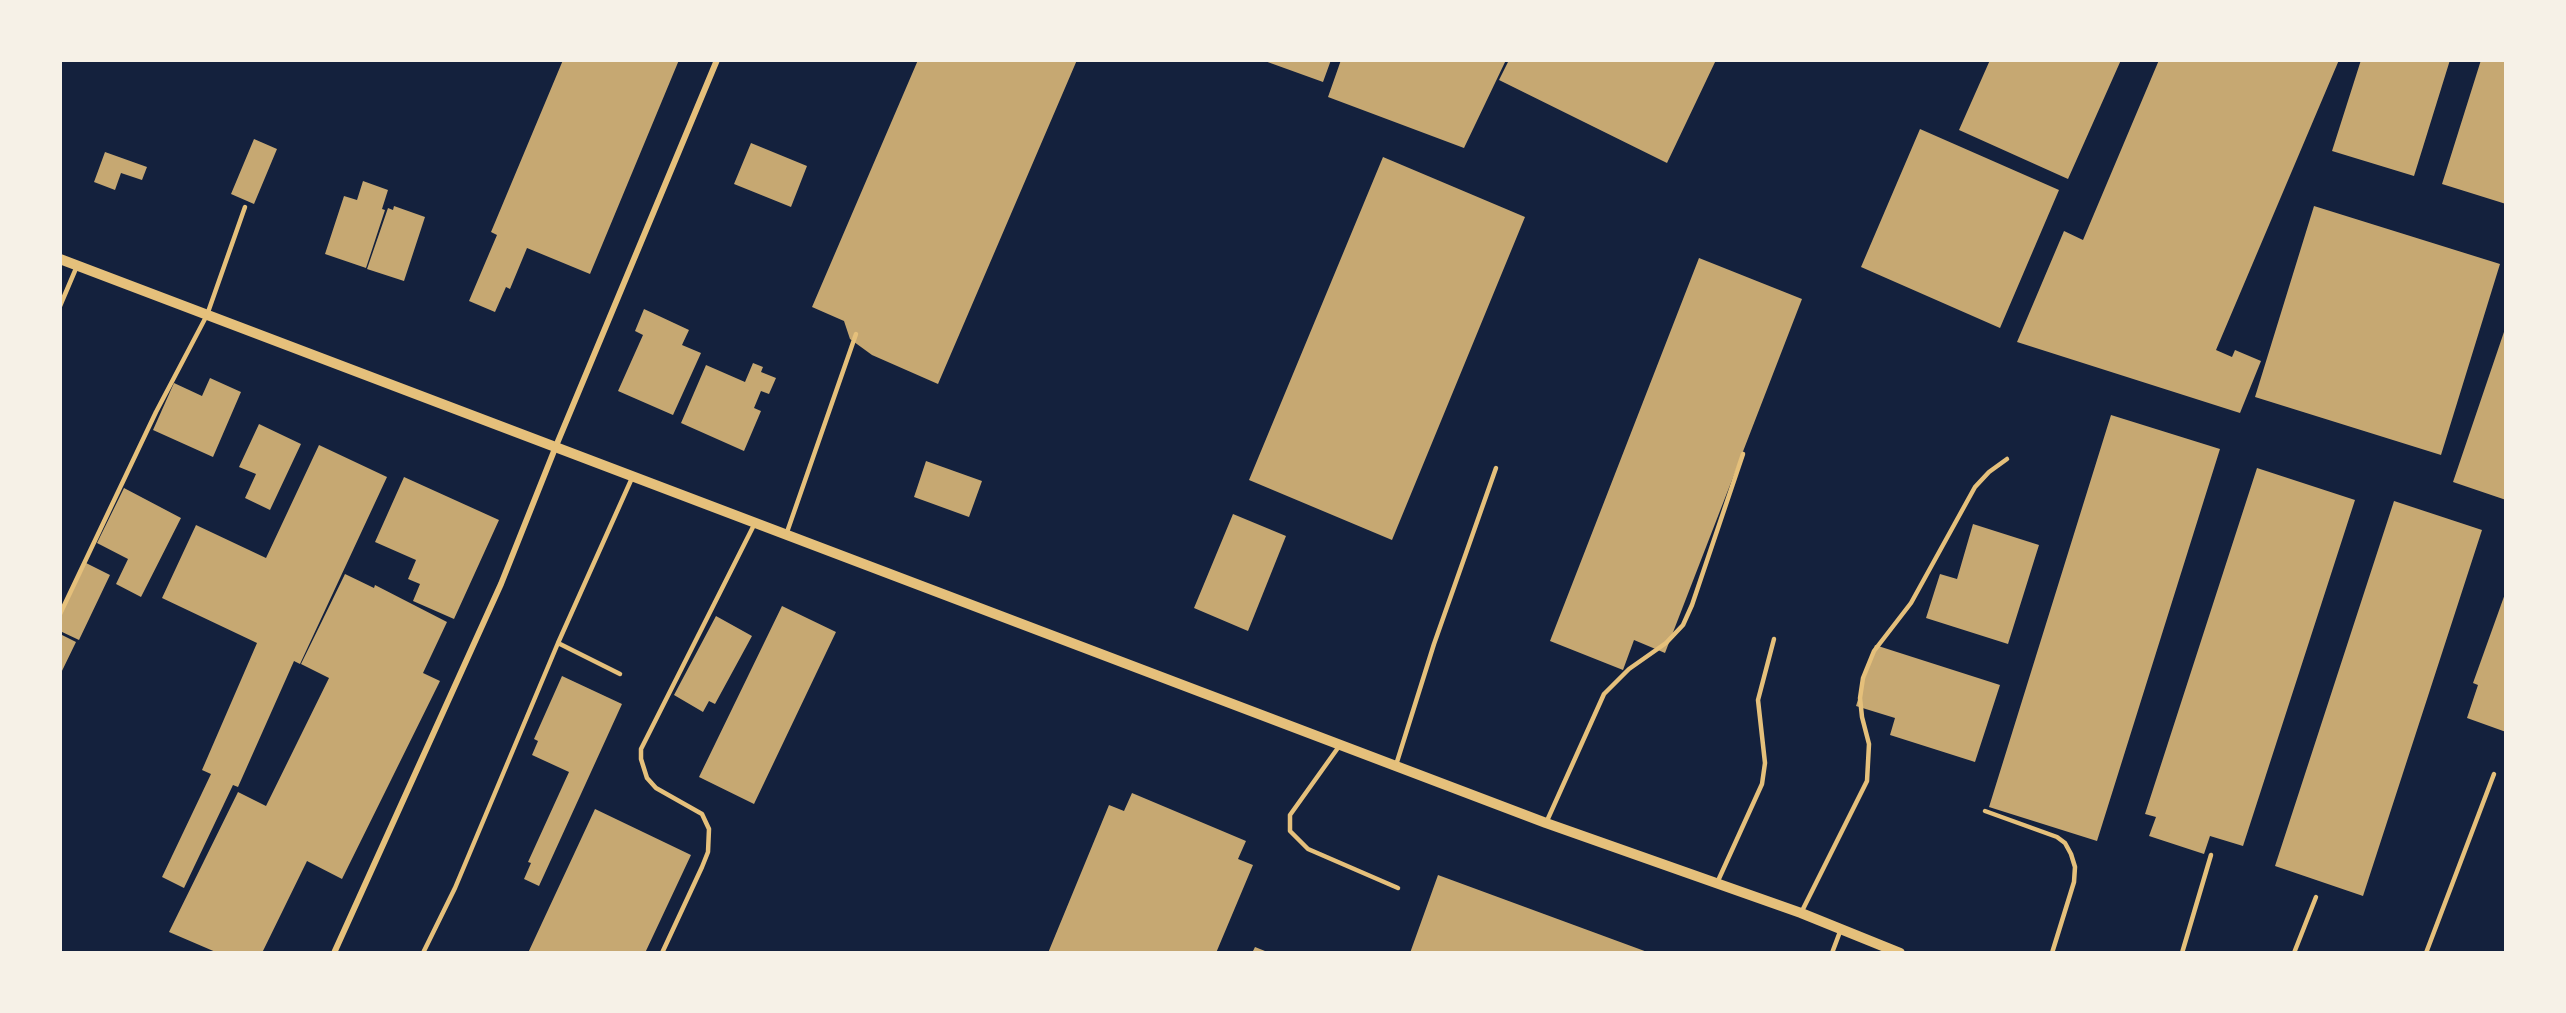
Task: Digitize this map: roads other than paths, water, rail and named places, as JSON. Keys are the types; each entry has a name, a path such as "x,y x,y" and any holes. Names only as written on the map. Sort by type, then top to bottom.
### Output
{"street":[{"path":"334,953 501,584 717,60"},
{"path":"60,259 1546,823 1801,913 1900,953"}],"lane":[{"path":"60,614 156,412 207,315 244,207"},
{"path":"60,306 77,266"},
{"path":"786,535 856,334"},
{"path":"1546,823 1604,694 1629,669 1666,644 1683,625 1692,605 1743,454"},
{"path":"1801,913 1868,781 1869,744 1860,698 1863,678 1874,651 1911,603 1976,487 1989,472 2007,459"},
{"path":"1396,765 1434,645 1496,468"},
{"path":"423,953 455,888 558,643 632,478"},
{"path":"662,953 708,852 709,829 702,814 656,788 647,778 641,759 641,749 755,523"},
{"path":"1716,883 1762,784 1764,763 1758,700 1774,639"},
{"path":"558,643 620,674"},
{"path":"1340,745 1290,815 1290,831 1308,849 1398,888"},
{"path":"2426,953 2494,774"},
{"path":"1985,811 2056,837 2065,843 2071,855 2074,882 2052,953"},
{"path":"2182,953 2211,855"},
{"path":"2294,953 2316,897"},
{"path":"1832,953 1841,929"}]}
